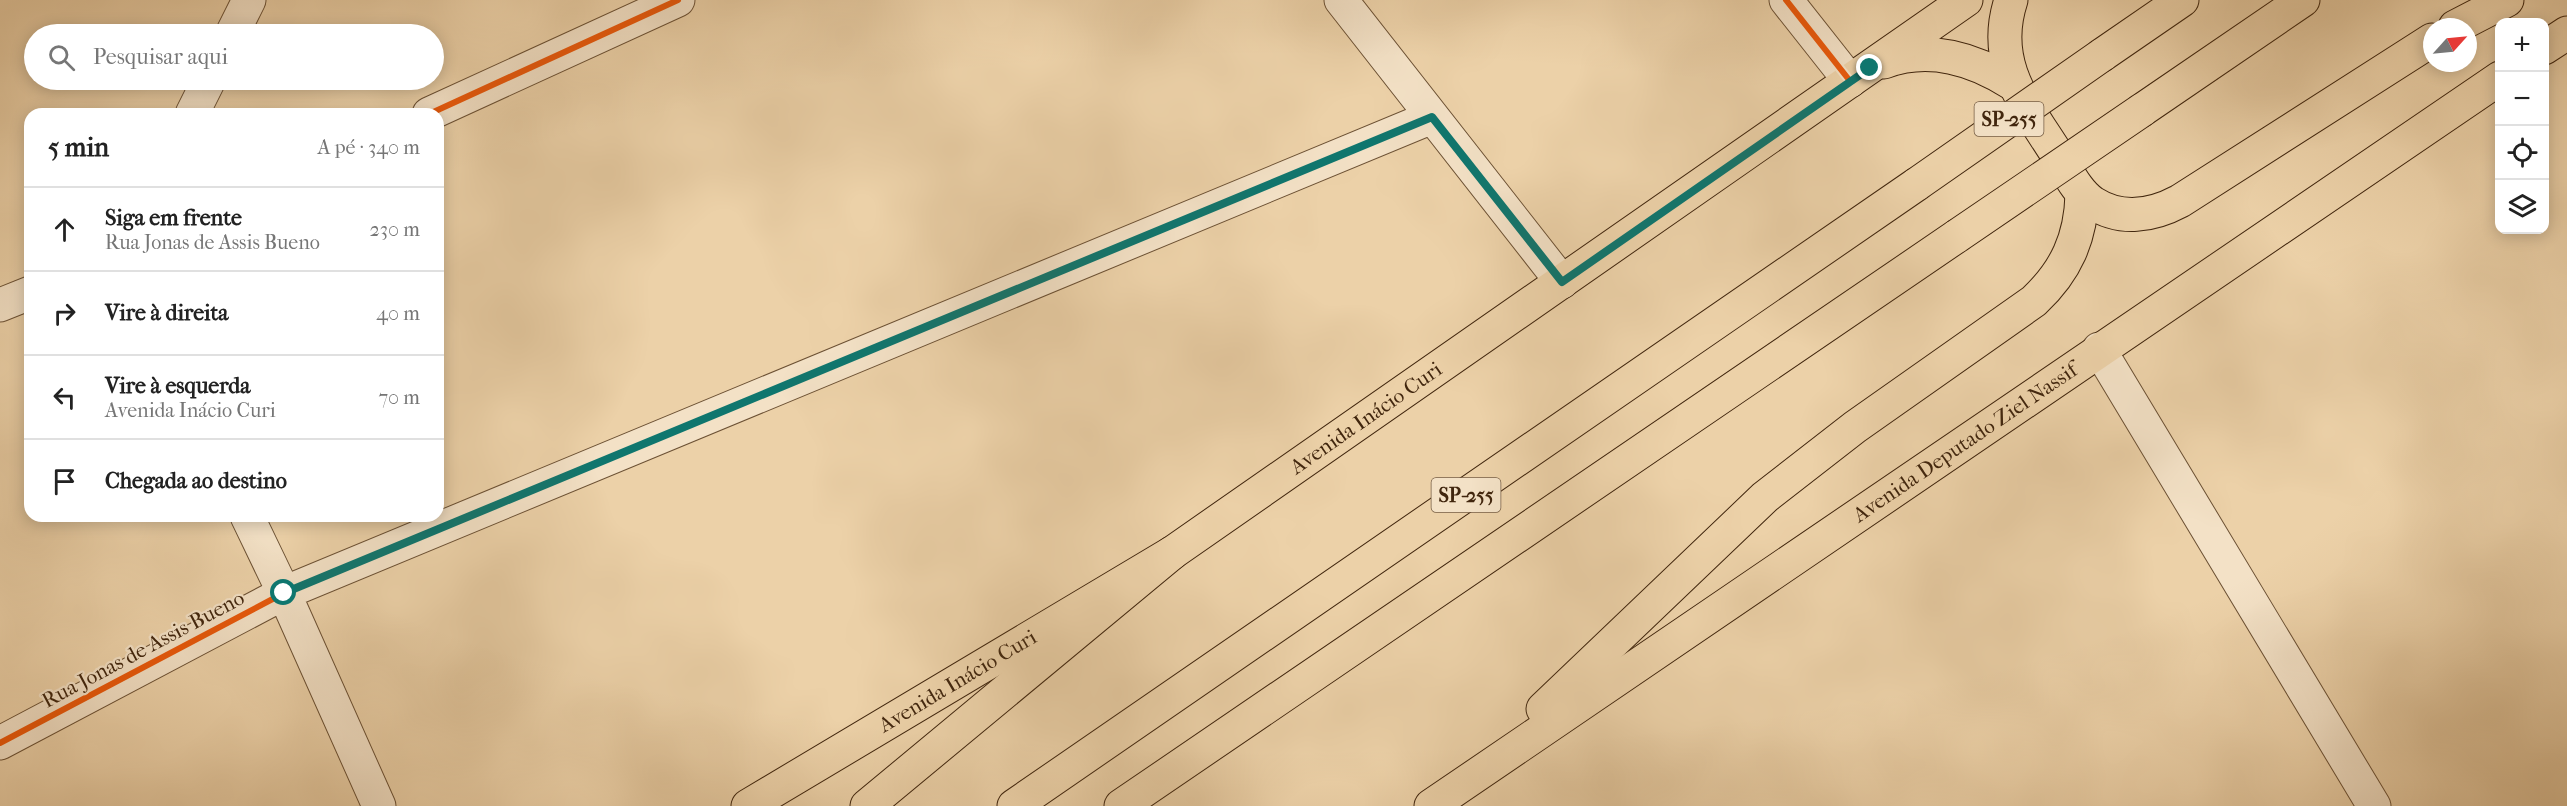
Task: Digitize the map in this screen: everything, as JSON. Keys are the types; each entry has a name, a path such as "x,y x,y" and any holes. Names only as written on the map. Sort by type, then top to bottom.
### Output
{"main road":[{"name":"Avenida Inácio Curi","path":"748,806 1172,553 1966,0"},
{"path":"2011,0 2005,44 2013,84 2082,194 2092,203 2116,213 2143,215 2168,207 2423,46"},
{"name":"SP-255","path":"1014,806 2182,0"},
{"name":"SP-255","path":"1121,806 2303,0"},
{"path":"2472,18 2506,0"},
{"path":"2549,45 2567,33"},
{"path":"1860,74 1890,60 1933,55 1976,63 2013,84"},
{"name":"Avenida Deputado Ziel Nassif","path":"1431,806 2495,81"},
{"path":"1474,775 1765,497 1855,426 2034,301 2048,287 2071,254 2082,215 2082,194"},
{"path":"867,806 1172,553"}],"street":[{"path":"237,24 249,0"},
{"path":"442,108 678,0"},
{"path":"1341,0 1562,282"},
{"path":"1786,0 1860,74"},
{"path":"195,108 204,90"},
{"name":"Rua Jonas de Assis Bueno","path":"0,743 284,593 1432,117"},
{"path":"0,305 24,295"},
{"path":"2099,349 2374,806"},
{"path":"250,522 379,806"}],"cycle path":[{"path":"442,108 678,0"},
{"path":"1786,0 1850,81"},
{"path":"0,743 284,593 1432,117"}],"route":[{"path":"284,593 1432,117 1562,282 1870,68"}]}
